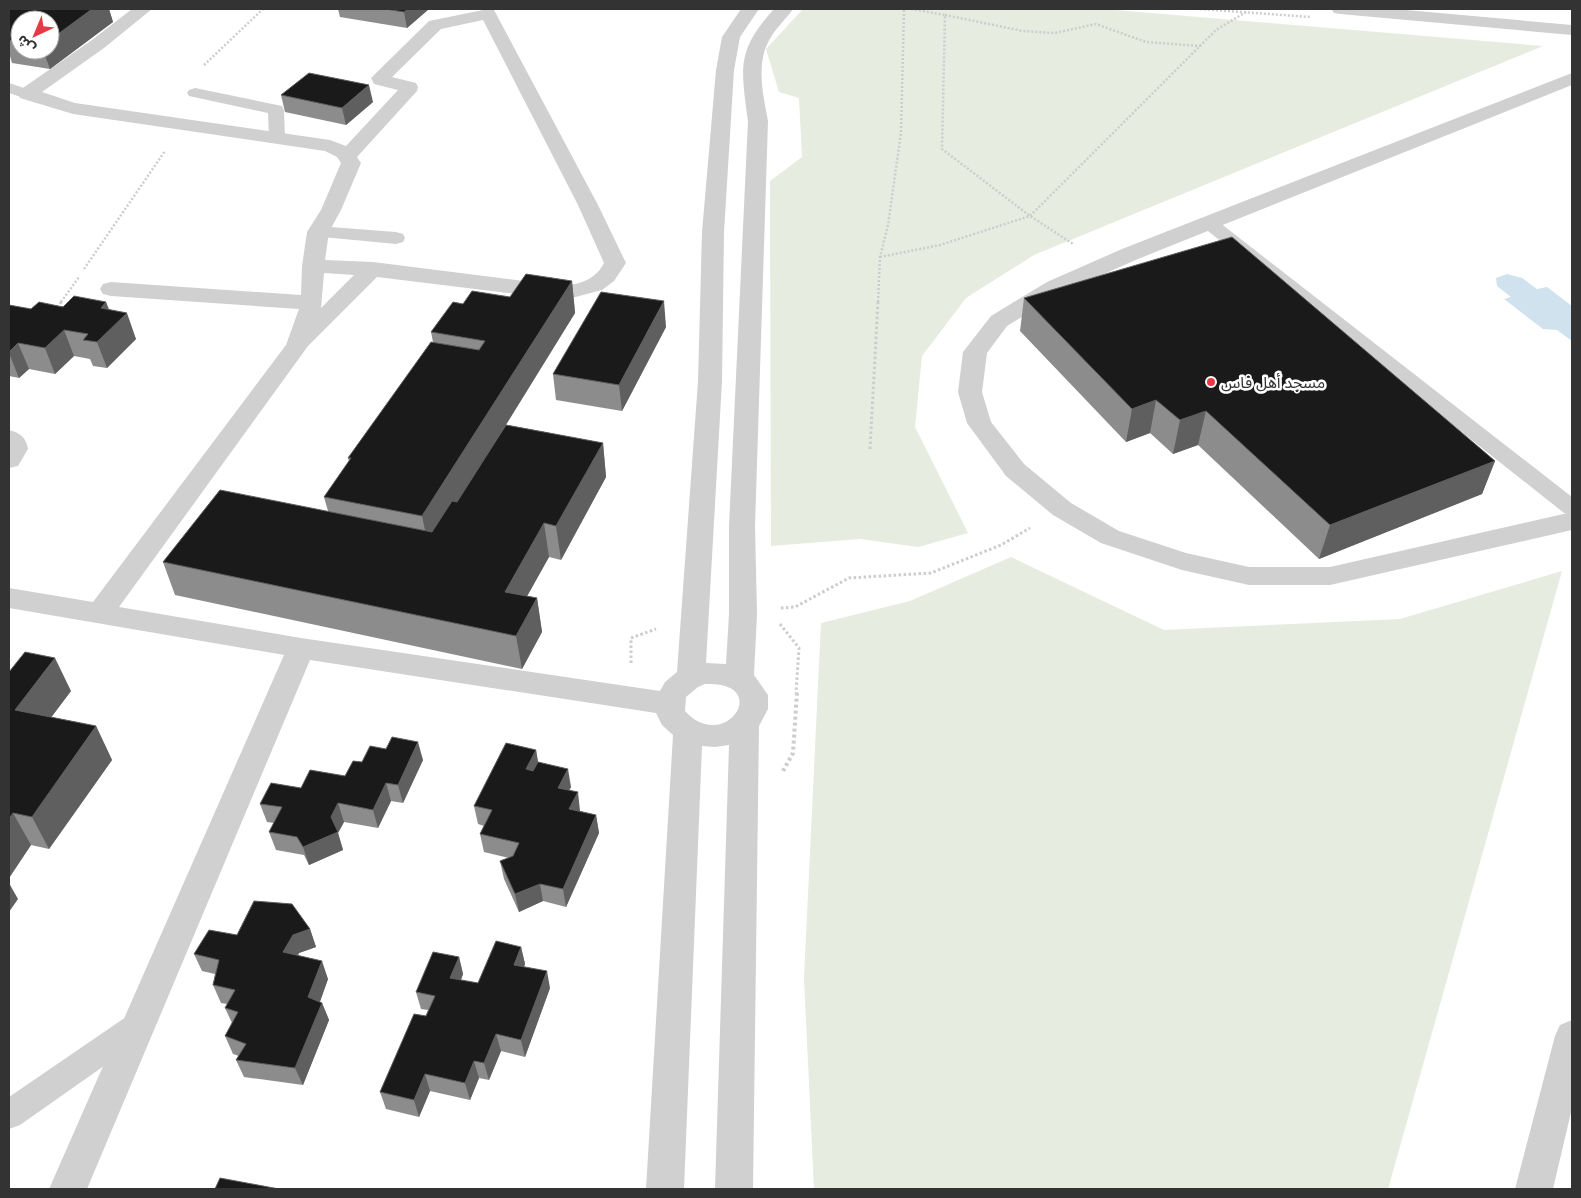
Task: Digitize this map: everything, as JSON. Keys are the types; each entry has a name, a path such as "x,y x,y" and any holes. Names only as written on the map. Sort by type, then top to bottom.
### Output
{"street":[{"path":"18,91 98,44 143,9"},
{"path":"691,677 710,381 712,232 724,70 731,37 750,9"},
{"path":"739,678 743,614 742,526 758,121 752,79 755,48 769,26 784,9"},
{"path":"1340,9 1572,30"},
{"path":"313,266 373,269 564,293 582,291 601,282 611,272 615,263 588,205 485,11 435,25 380,78 381,80 403,84 409,87 408,91 347,156"},
{"path":"1572,79 1209,223 1056,287 999,321 975,352 970,392 979,423 1015,470 1062,509 1110,537 1182,561 1249,576 1330,576 1572,521"},
{"path":"18,91 73,108 330,146 345,153 351,163 318,232 313,266 312,303 297,346"},
{"path":"100,613 297,346 373,269"},
{"path":"111,289 312,303"},
{"path":"9,438 15,443 16,449 9,460"},
{"path":"9,598 301,648 670,704"},
{"path":"68,1189 301,648"},
{"path":"707,673 723,673 739,678 754,695 756,706 752,716 744,726 732,733 717,736 701,736 688,731 677,723 671,714 670,704 673,693 680,684 691,677 707,673"},
{"path":"734,1189 744,726"},
{"path":"665,1189 688,731"},
{"path":"1534,1189 1572,1036"}],"lane":[{"path":"195,93 276,110 277,138"},
{"path":"1209,223 1572,508"},
{"path":"318,232 396,238"},
{"path":"9,1115 137,1026"}],"path":[{"path":"870,449 880,258 888,225 901,133 904,9"},
{"path":"911,9 1023,31 1055,33 1096,24 1146,42 1201,46"},
{"path":"880,258 940,245 1030,216 1216,30 1246,12"},
{"path":"945,15 942,150 1030,216 1105,265"},
{"path":"53,314 183,125"},
{"path":"743,614 795,606 849,578 930,573 1001,544 1062,509"},
{"path":"630,670 631,638 694,614"}],"shaded area":[{"path":"803,9 1104,9 1543,46 1034,255 966,298 922,356 915,427 968,533 918,547 860,539 771,546 770,181 802,157 799,98 779,92 766,49"},
{"path":"1011,557 1164,630 1400,619 1562,571 1388,1189 814,1189 804,978 821,623 910,601"}],"water":[{"path":"1507,274 1522,278 1537,289 1547,287 1572,306 1572,341 1557,330 1543,329 1504,299 1511,297 1497,286 1496,278"}],"building":[{"path":"9,9 92,9 60,33 60,10 10,10 9,40"},
{"path":"385,9 408,9 404,12"},
{"path":"309,73 369,85 342,108 281,95"},
{"name":"مسجد أهل فاس","path":"1232,237 1495,461 1330,525 1206,411 1180,420 1156,400 1132,409 1024,298"},
{"path":"526,274 572,281 422,516 324,497 351,458 348,458 431,342 479,350 485,341 431,332 453,302 463,304 472,291 510,297"},
{"path":"601,292 664,301 619,385 553,374"},
{"path":"74,296 106,302 101,308 127,313 97,342 83,340 88,334 64,330 45,348 18,343 9,352 9,305 31,309 39,302 63,307"},
{"path":"506,425 603,443 556,526 544,523 505,592 537,598 516,636 163,562 220,490 432,532 452,501 457,502"},
{"path":"25,652 55,658 15,710 96,726 32,817 13,813 9,819 9,672"},
{"path":"392,737 418,742 398,785 386,783 373,810 338,803 331,817 338,832 303,847 297,837 269,832 282,807 260,804 271,783 301,788 310,770 345,776 353,761 362,762 370,746 386,749"},
{"path":"506,743 536,750 526,769 533,771 538,762 568,769 558,788 578,792 569,809 596,815 563,889 540,884 515,894 500,861 513,856 519,843 480,834 492,810 474,806"},
{"path":"254,901 292,904 310,929 293,935 283,952 322,961 308,997 322,1003 295,1068 236,1060 246,1044 225,1036 238,1012 225,1008 235,990 213,985 219,960 194,954 209,930 237,935"},
{"path":"496,941 521,947 514,965 547,971 521,1040 496,1034 484,1063 474,1061 465,1083 425,1074 414,1100 380,1092 414,1014 426,1016 435,996 416,992 433,952 459,957 450,978 478,983"},
{"path":"220,1178 279,1189 215,1189"}],"place":[{"name":"مسجد أهل فاس","path":"1211,382"}]}
